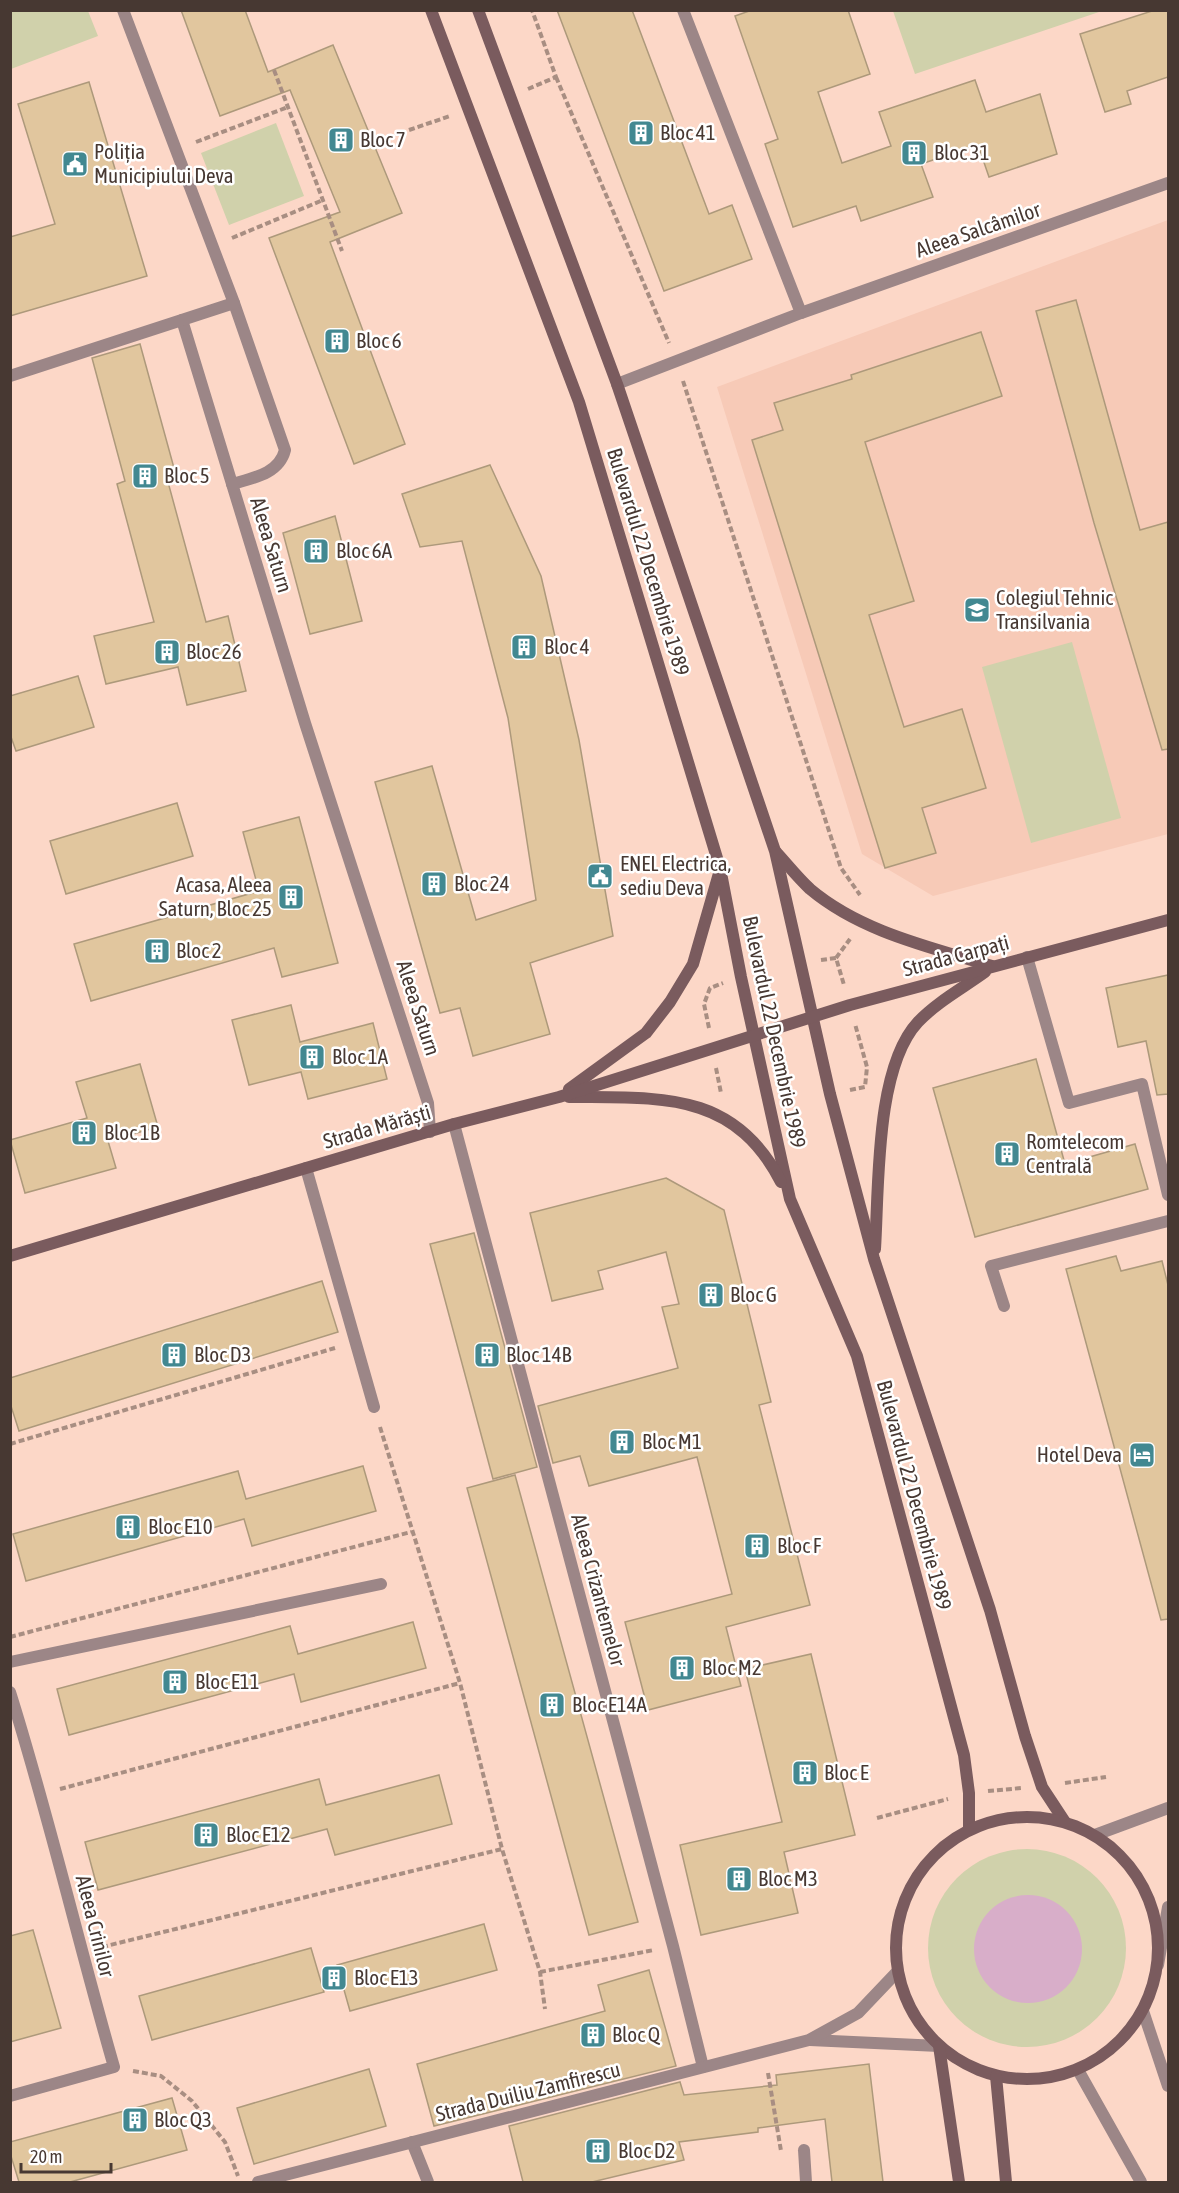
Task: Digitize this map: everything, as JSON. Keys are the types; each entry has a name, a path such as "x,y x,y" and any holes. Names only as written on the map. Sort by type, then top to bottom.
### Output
{"main road":[{"name":"Bulevardul 22 Decembrie 1989","path":"431,10 579,402 720,868 790,1198 857,1356 964,1755 969,1793 969,1830"},
{"name":"Bulevardul 22 Decembrie 1989","path":"478,10 617,384 776,851 830,1094 874,1259 990,1610 1024,1736 1042,1786 1065,1822"},
{"path":"776,851 810,889 854,918 896,936 993,966"},
{"path":"558,1096 646,1033 670,1002 693,964 720,868"},
{"name":"Strada Carpați","path":"754,1033 813,1015 1168,920"},
{"path":"874,1259 886,1091 899,1053 917,1023 993,966"},
{"name":"Strada Mărăști","path":"10,1256 558,1096 754,1033"},
{"path":"558,1096 658,1098 711,1110 735,1125 756,1143 772,1163 790,1198"},
{"path":"1039,1817 1065,1822 1095,1835 1116,1850 1146,1891 1156,1923 1158,1965 1143,2011 1126,2035 1111,2049 1078,2070 1037,2079 996,2076 956,2059 939,2046 920,2025 905,2000 897,1972 895,1946 898,1920 906,1896 917,1875 932,1857 969,1830 1003,1819 1039,1817"},
{"path":"939,2046 959,2182"},
{"path":"996,2076 1006,2182"}],"street":[{"path":"123,10 234,303 285,450 282,462 266,474 232,484"},
{"path":"683,10 801,313"},
{"name":"Aleea Salcâmilor","path":"617,384 801,313 1168,183"},
{"path":"10,376 234,303"},
{"name":"Aleea Saturn","path":"182,321 305,723 428,1102 430,1132"},
{"path":"1027,957 1070,1103 1142,1084 1168,1195"},
{"name":"Aleea Crizantemelor","path":"454,1125 674,1946 703,2067"},
{"path":"306,1168 374,1407"},
{"path":"1004,1306 992,1266 1168,1221"},
{"path":"10,1662 381,1584"},
{"name":"Aleea Crinilor","path":"10,1692 42,1794 80,1952 114,2067"},
{"path":"1095,1835 1168,1808"},
{"path":"1158,1965 1168,1907"},
{"path":"809,2040 858,2013 897,1972"},
{"path":"1143,2011 1168,2086"},
{"path":"809,2040 939,2046"},
{"name":"Strada Duiliu Zamfirescu","path":"258,2182 809,2040"},
{"path":"10,2096 114,2067"},
{"path":"1078,2070 1141,2182"},
{"path":"412,2142 428,2182"},
{"path":"804,2150 807,2182"}],"path":[{"path":"532,10 556,77 676,361 841,868 857,893 867,900"},
{"path":"274,70 342,251"},
{"path":"535,86 556,77"},
{"path":"176,149 288,106"},
{"path":"409,130 468,110"},
{"path":"212,246 323,200"},
{"path":"10,1444 357,1341"},
{"path":"374,1407 411,1532 460,1683 502,1849 540,1972 545,2009"},
{"path":"10,1637 411,1532"},
{"path":"42,1794 460,1683"},
{"path":"80,1952 502,1849"},
{"path":"540,1972 674,1946"},
{"path":"765,2051 781,2153 804,2150"},
{"path":"114,2067 161,2076 192,2101 225,2142 240,2182"}],"shaded area":[{"name":"Colegiul Tehnic Transilvania","path":"1168,220 1168,834 933,896 862,854 717,387"},
{"path":"1028,1895 1049,1899 1066,1911 1078,1928 1082,1949 1078,1970 1066,1987 1049,1999 1028,2003 1007,1999 990,1987 978,1970 974,1949 978,1928 990,1911 1007,1899"}],"green space":[{"path":"11,10 88,11 98,36 11,69"},
{"path":"893,10 1102,11 915,74"},
{"path":"276,123 304,196 229,225 201,153"},
{"path":"1072,642 1121,818 1031,843 982,667"},
{"path":"1027,1849 1046,1851 1065,1857 1082,1866 1097,1878 1109,1893 1118,1910 1124,1929 1126,1948 1124,1967 1118,1986 1109,2003 1097,2018 1082,2030 1065,2039 1046,2045 1027,2047 1008,2045 989,2039 972,2030 957,2018 945,2003 936,1986 930,1967 928,1948 930,1929 936,1910 945,1893 957,1878 972,1866 989,1857 1008,1851"}],"building":[{"path":"181,10 245,10 268,72 333,45 402,213 330,242 405,444 354,464 269,238 340,212 290,90 220,116"},
{"name":"Bloc 41","path":"557,10 632,10 709,214 732,205 752,259 664,291"},
{"name":"Bloc 31","path":"752,10 848,10 870,74 818,92 842,163 891,146 879,112 975,80 986,112 1040,94 1057,154 989,177 978,145 921,164 933,197 861,221 856,206 793,227 765,144 778,139 735,16"},
{"path":"1155,10 1168,10 1168,77 1127,91 1131,104 1105,112 1080,34"},
{"name":"Poliția Municipiului Deva","path":"89,82 147,276 10,316 10,237 55,224 18,104"},
{"path":"1076,300 1140,530 1168,522 1168,749 1162,750 1094,523 1036,311"},
{"path":"981,332 1002,396 865,442 914,601 869,615 904,727 962,709 986,788 922,808 936,853 885,868 752,440 783,430 774,403 852,379 851,375"},
{"path":"140,344 174,468 165,471 206,622 228,616 246,691 187,705 178,667 106,684 94,636 154,622 117,484 125,481 92,358"},
{"name":"Bloc 4","path":"490,465 541,576 579,740 613,936 530,963 550,1034 473,1056 460,1008 440,1013 375,782 432,766 476,920 536,900 508,718 462,541 420,547 402,494"},
{"name":"Bloc 6A","path":"335,516 362,621 310,634 283,533"},
{"path":"78,676 94,727 16,751 10,734 10,696"},
{"path":"177,803 193,856 66,894 50,841"},
{"path":"299,817 338,963 282,977 274,948 91,1001 74,944 259,891 243,832"},
{"path":"1168,975 1168,1094 1157,1095 1146,1041 1118,1047 1106,988"},
{"name":"Bloc 1A","path":"291,1005 300,1042 373,1023 387,1079 308,1099 301,1072 249,1085 232,1020"},
{"name":"Romtelecom Centrală","path":"1036,1059 1065,1164 1135,1144 1148,1189 975,1237 933,1088"},
{"name":"Bloc 1B","path":"140,1064 158,1127 108,1141 116,1168 25,1193 10,1140 87,1118 76,1082"},
{"path":"666,1178 724,1210 771,1402 759,1405 810,1605 726,1627 741,1686 648,1710 625,1622 732,1594 697,1457 589,1486 580,1456 553,1463 538,1406 678,1368 662,1307 679,1304 666,1252 598,1271 603,1289 552,1301 530,1213"},
{"name":"Bloc 14B","path":"474,1233 537,1467 493,1479 430,1244"},
{"name":"Hotel Deva","path":"1116,1256 1121,1271 1162,1261 1168,1285 1168,1619 1161,1620 1066,1269"},
{"name":"Bloc D3","path":"322,1281 338,1332 19,1431 10,1403 10,1378"},
{"name":"Bloc E10","path":"363,1466 376,1511 252,1546 244,1519 26,1581 13,1534 238,1471 246,1499"},
{"name":"Bloc E14A","path":"515,1475 638,1922 589,1935 467,1488"},
{"name":"Bloc E11","path":"413,1622 426,1668 301,1702 294,1674 69,1735 57,1689 290,1626 298,1654"},
{"path":"811,1654 855,1835 784,1852 798,1913 701,1935 680,1845 782,1822 745,1669"},
{"name":"Bloc E12","path":"439,1775 452,1824 335,1855 327,1829 98,1890 85,1842 319,1779 326,1805"},
{"path":"484,1924 497,1970 350,2011 337,1965"},
{"path":"33,1930 61,2028 10,2042 10,1936"},
{"path":"311,1948 324,1992 152,2040 139,1996"},
{"name":"Bloc Q","path":"649,1970 676,2066 434,2126 417,2064 605,2011 598,1985"},
{"path":"869,2064 883,2182 832,2182 825,2119 758,2128 758,2132 679,2142 684,2160 592,2182 523,2182 509,2126 680,2082 684,2095 777,2085 776,2075"},
{"path":"369,2069 386,2126 254,2164 237,2108"},
{"name":"Bloc Q3","path":"172,2098 187,2150 70,2182 19,2182 10,2153 10,2142"}],"place":[{"name":"Bloc 41","path":"641,133"},
{"name":"Bloc 7","path":"341,140"},
{"name":"Bloc 31","path":"914,153"},
{"name":"Poliția Municipiului Deva","path":"75,164"},
{"name":"Bloc 6","path":"337,341"},
{"name":"Bloc 5","path":"145,476"},
{"name":"Bloc 6A","path":"316,551"},
{"name":"Colegiul Tehnic Transilvania","path":"977,610"},
{"name":"Bloc 4","path":"524,647"},
{"name":"Bloc 26","path":"167,652"},
{"name":"ENEL Electrica, sediu Deva","path":"600,876"},
{"name":"Bloc 24","path":"434,884"},
{"name":"Acasa, Aleea Saturn, Bloc 25","path":"291,897"},
{"name":"Bloc 2","path":"157,951"},
{"name":"Bloc 1A","path":"312,1057"},
{"name":"Bloc 1B","path":"84,1133"},
{"name":"Romtelecom Centrală","path":"1007,1154"},
{"name":"Bloc G","path":"711,1295"},
{"name":"Bloc D3","path":"174,1355"},
{"name":"Bloc 14B","path":"487,1355"},
{"name":"Bloc M1","path":"622,1442"},
{"name":"Hotel Deva","path":"1142,1455"},
{"name":"Bloc E10","path":"128,1527"},
{"name":"Bloc F","path":"757,1546"},
{"name":"Bloc M2","path":"682,1668"},
{"name":"Bloc E11","path":"175,1682"},
{"name":"Bloc E14A","path":"552,1705"},
{"name":"Bloc E","path":"805,1773"},
{"name":"Bloc E12","path":"206,1835"},
{"name":"Bloc M3","path":"739,1879"},
{"name":"Bloc E13","path":"334,1978"},
{"name":"Bloc Q","path":"593,2035"},
{"name":"Bloc Q3","path":"135,2120"},
{"name":"Bloc D2","path":"598,2151"}]}
